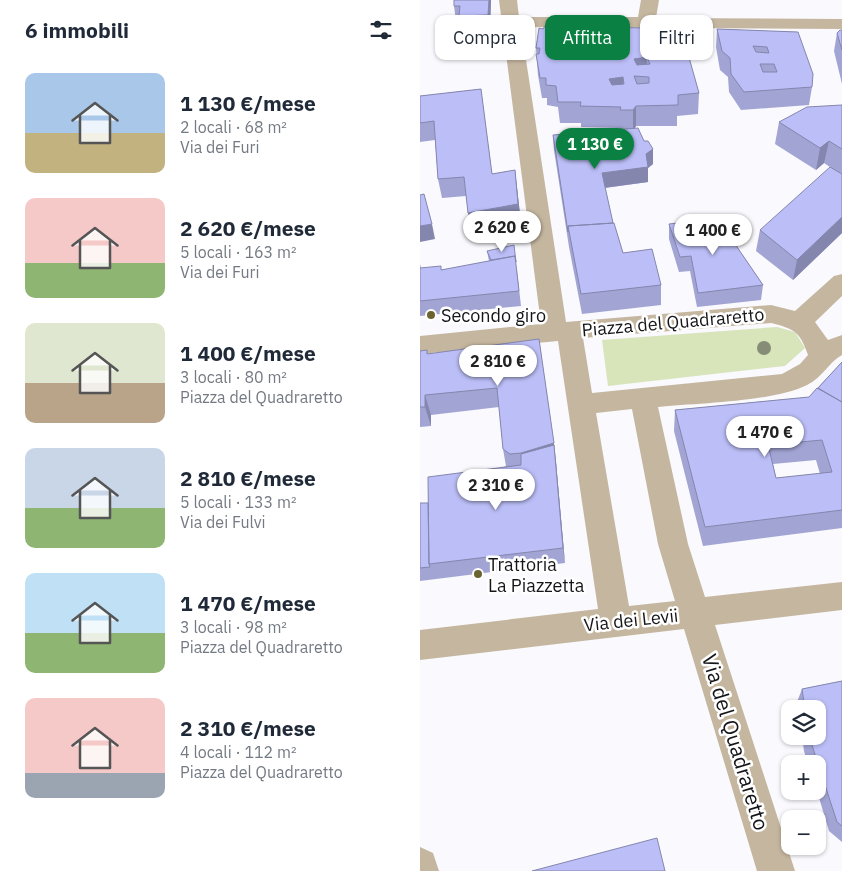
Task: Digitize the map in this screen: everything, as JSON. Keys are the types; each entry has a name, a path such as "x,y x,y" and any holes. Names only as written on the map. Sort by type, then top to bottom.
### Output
{"street":[{"path":"508,0 510,15"},
{"path":"647,15 650,0"},
{"path":"535,22 640,22"},
{"path":"713,23 842,24"},
{"path":"420,345 562,331 517,60"},
{"path":"581,404 643,400 778,386 790,382 808,372 831,350 815,339 800,321 842,282"},
{"name":"Piazza del Quadraretto","path":"616,621 581,404 562,331 761,313 780,315 800,321"},
{"path":"643,400 673,544 695,613"},
{"name":"Via dei Levii","path":"420,645 842,596"},
{"name":"Via del Quadraretto","path":"695,613 776,871"},
{"path":"420,866 420,871"}],"green space":[{"path":"777,327 795,332 805,348 785,366 608,386 602,340"}],"building":[{"path":"454,0 489,0 488,15 459,15 460,6 454,6"},
{"path":"545,26 545,60 630,60 630,28 640,28 640,58 634,59 637,65 650,64 648,60 690,60 699,93 678,95 678,105 636,106 633,110 620,110 621,107 580,106 581,102 558,102 556,86 546,85 546,78 540,78 536,54 539,54 540,48 536,48 539,28 543,29","holes":["634,76 649,77 649,83 637,84","623,77 624,84 612,85 609,79"]},
{"path":"717,29 798,32 813,74 812,87 744,92 731,74 730,58 722,51","holes":["753,46 767,47 769,53 756,52","760,64 774,64 777,72 763,72"]},
{"path":"842,30 842,50 837,33"},
{"path":"481,89 492,174 515,170 518,204 468,213 464,177 438,179 434,121 420,123 420,96"},
{"path":"842,105 842,149 829,141 820,148 779,122 807,107"},
{"path":"638,128 644,141 648,141 653,149 646,154 648,167 602,173 613,223 568,226 568,232 553,135"},
{"path":"830,167 842,174 842,217 797,260 760,230"},
{"path":"424,194 432,224 420,226 420,195"},
{"path":"722,218 735,244 763,285 698,293 691,256 680,257 669,224"},
{"path":"614,223 623,253 652,249 661,285 581,294 568,226"},
{"path":"514,245 516,262 515,256 491,260 487,251"},
{"path":"515,256 519,291 420,301 420,268 441,266 441,270"},
{"path":"539,339 554,443 521,453 510,454 503,449 497,388 425,395 425,407 420,407 420,351 427,350 427,354"},
{"path":"842,362 842,402 818,388"},
{"path":"817,388 842,402 842,510 705,527 675,410 809,397","holes":["822,440 832,472 776,478 768,445"]},
{"path":"554,445 563,548 429,564 428,477 521,465 521,454"},
{"path":"420,503 428,503 430,567 420,568"},
{"path":"842,681 842,826 837,822 826,788 826,755 815,755 812,745 826,745 826,700 804,700 802,689"},
{"path":"657,838 665,871 532,871"}],"place":[{"name":"Secondo giro","path":"431,315"},
{"name":"Trattoria La Piazzetta","path":"478,574"}]}
